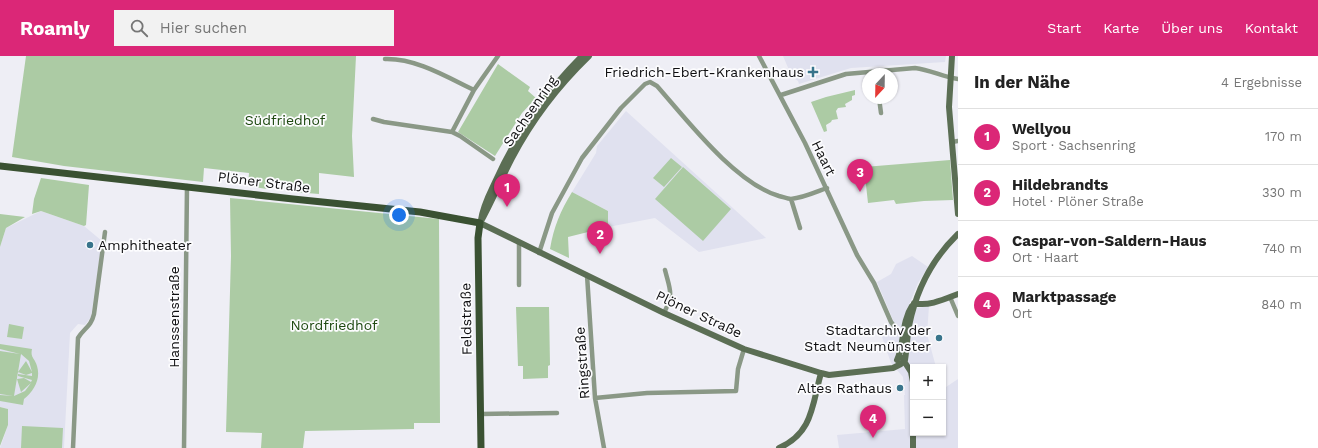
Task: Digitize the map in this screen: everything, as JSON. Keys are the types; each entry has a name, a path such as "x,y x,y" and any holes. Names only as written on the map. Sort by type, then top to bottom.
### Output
{"main road":[{"name":"Sachsenring","path":"480,224 483,207 505,160 524,127 551,90 582,56"},
{"name":"Sachsenring","path":"480,224 513,156 530,127 568,78 589,56"},
{"path":"952,56 949,107 955,141 958,214"},
{"name":"Plöner Straße","path":"0,166 420,212 480,224 664,313 744,349 821,373 841,374 877,369 899,363"},
{"name":"Feldstraße","path":"480,224 478,238 481,448"},
{"path":"899,363 906,353 914,304 922,285 930,270 958,234"},
{"path":"914,304 929,304 958,294"},
{"path":"899,363 902,333 908,312 914,304"},
{"path":"902,333 907,341"},
{"path":"899,363 910,371"},
{"path":"779,448 797,438 806,426 811,415 821,373"},
{"path":"912,448 914,436"}],"street":[{"path":"452,132 474,90 498,56"},
{"name":"Haart","path":"759,56 781,95 858,254 874,283 891,322 898,331 902,333"},
{"path":"385,59 397,59 409,62 474,90"},
{"path":"898,70 915,68 958,79"},
{"path":"781,95 846,74 862,73"},
{"path":"539,253 552,214 582,158 621,108 644,84 650,82 653,83 719,155 736,171 754,184 772,194 791,199 826,188"},
{"path":"880,104 881,113"},
{"path":"373,119 452,132 493,159"},
{"name":"Hanssenstraße","path":"184,448 187,186"},
{"path":"791,199 800,228"},
{"path":"73,448 78,338 80,334 89,327 94,314 105,232"},
{"path":"519,243 519,285"},
{"path":"664,313 670,300 671,293 665,270"},
{"name":"Ringstraße","path":"587,275 595,398 604,448"},
{"path":"950,297 958,316"},
{"path":"595,398 647,393 736,391 738,369 744,349"},
{"path":"481,414 557,413"}],"shaded area":[{"name":"Friedrich-Ebert-Krankenhaus","path":"783,56 946,56 945,62 851,68 799,84 798,81 792,77"},
{"path":"626,111 766,238 699,252 655,218 608,227 608,211 572,192 596,153 597,146"},
{"path":"41,211 84,226 102,241 91,317 85,325 78,324 70,333 64,448 0,448 8,425 8,409 0,407 0,247 6,228"},
{"path":"912,256 928,267 918,283 909,305 918,308 929,306 927,334 935,364 910,364 910,436 946,436 946,387 958,379 958,448 839,448 837,435 905,429 905,395 903,377 891,363 880,331 893,320 877,282 891,274 896,264"}],"green space":[{"name":"Südfriedhof","path":"26,56 356,56 352,136 354,177 319,173 319,194 294,192 294,188 288,186 288,184 268,182 267,189 248,186 249,173 204,168 203,182 64,166 12,157"},
{"path":"498,64 530,87 528,91 536,98 522,113 495,156 458,132"},
{"path":"855,90 855,95 852,96 852,100 845,104 846,107 838,108 836,111 838,119 832,120 826,125 827,131 824,132 811,102"},
{"path":"671,158 682,167 664,187 653,178"},
{"path":"950,160 953,200 896,204 894,200 868,203 864,167"},
{"path":"683,167 731,209 703,241 655,199"},
{"path":"41,178 89,185 86,225 84,226 41,211 32,214 34,199"},
{"path":"572,192 608,211 608,227 568,237 569,258 550,249 553,233 558,219"},
{"name":"Nordfriedhof","path":"230,198 439,219 440,423 414,423 414,429 305,431 303,448 261,448 262,433 226,432 231,256"},
{"path":"0,214 25,217 6,228 0,247"},
{"path":"516,307 549,307 550,365 548,366 548,378 523,379 523,366 518,366"},
{"path":"9,324 24,327 22,339 7,337"},
{"path":"0,344 32,349 32,356 37,366 38,376 34,388 24,399 23,405 0,401 0,395 13,396 0,394 0,351 20,354 0,349","holes":["21,354 29,361 32,372 26,361 18,372","18,372 26,375 32,373 32,376 18,374 18,376 32,380 31,382 24,378 17,379 21,392 31,383 25,391 14,396"]},
{"path":"0,407 8,409 8,425 0,446"},
{"path":"22,426 63,428 62,448 21,448"}],"place":[{"name":"Friedrich-Ebert-Krankenhaus","path":"813,72"},
{"name":"Caspar-von-Saldern-Haus","path":"860,192"},
{"name":"Wellyou","path":"507,207"},
{"name":"Amphitheater","path":"90,245"},
{"name":"Hildebrandts","path":"600,254"},
{"name":"Stadtarchiv der Stadt Neumünster","path":"939,338"},
{"name":"Altes Rathaus","path":"900,388"},
{"name":"Marktpassage","path":"873,438"}]}
